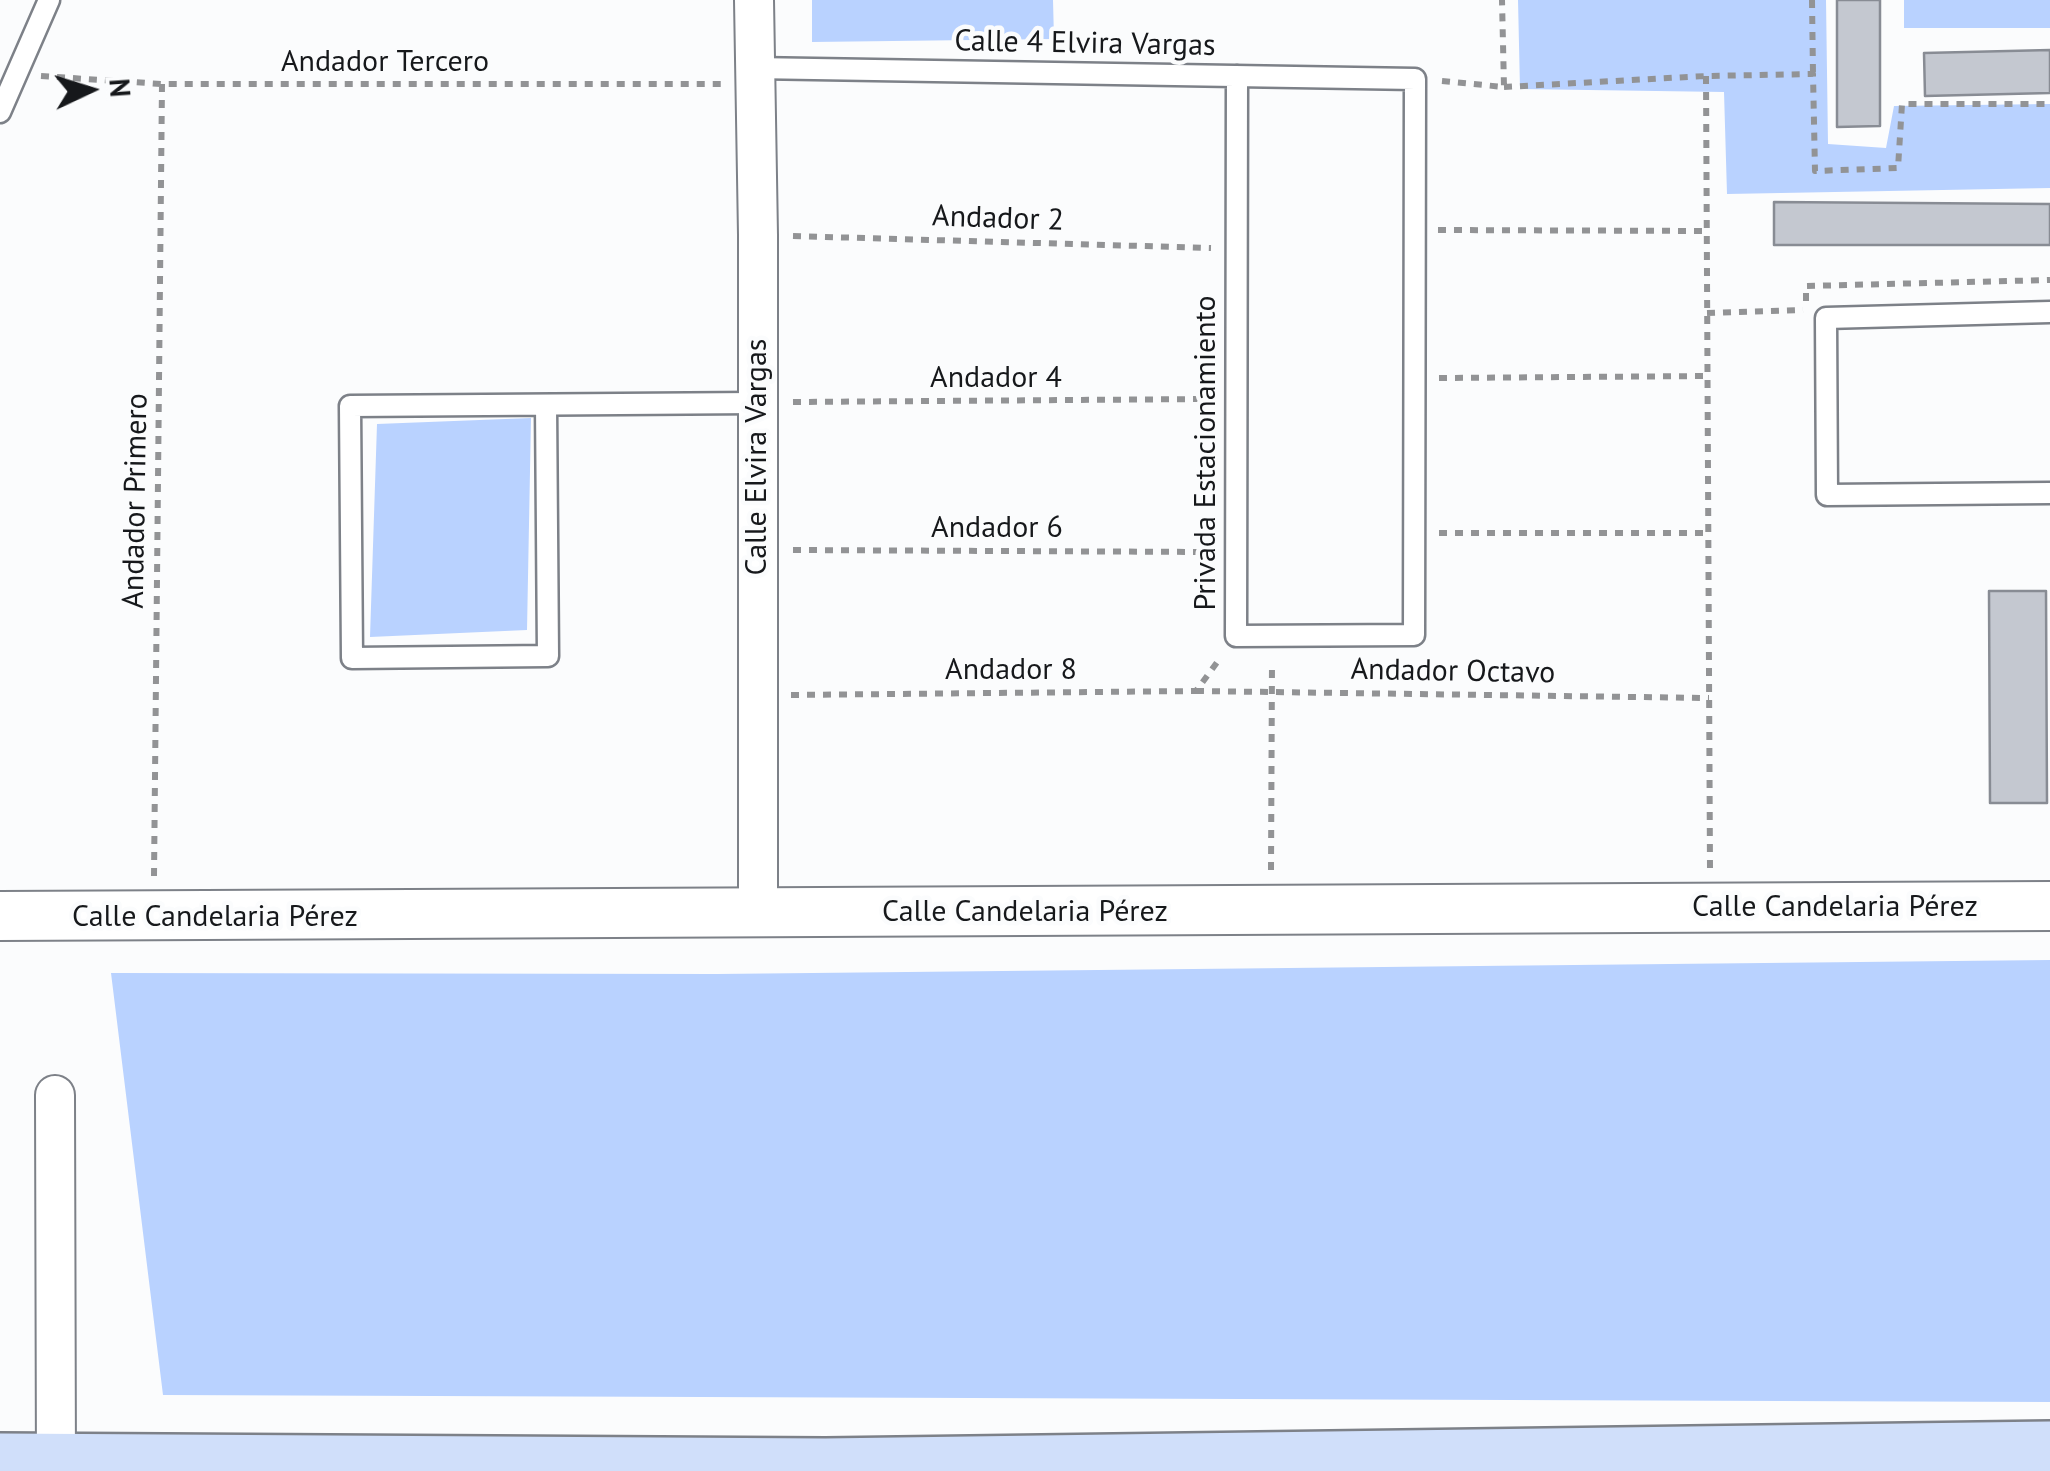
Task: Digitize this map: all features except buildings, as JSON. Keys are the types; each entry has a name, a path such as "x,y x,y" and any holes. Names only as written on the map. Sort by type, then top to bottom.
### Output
{"main road":[{"path":"0,1461 56,1466 825,1466 2050,1448"}],"street":[{"name":"Calle Elvira Vargas","path":"754,0 758,914"},
{"name":"Calle Candelaria Pérez","path":"0,916 2050,906"},
{"path":"55,1095 56,1466"}],"lane":[{"path":"0,112 49,0"},
{"name":"Calle 4 Elvira Vargas","path":"754,76 1416,79"},
{"name":"Privada Estacionamiento","path":"1238,76 1236,636 1414,635 1416,79"},
{"path":"2050,312 1826,318 1827,495 2050,494"},
{"path":"546,405 548,656 352,658 350,406 756,402"}],"path":[{"path":"1502,0 1504,87"},
{"path":"1812,0 1816,170 1898,168 1902,104 2050,104"},
{"name":"Andador Tercero","path":"16,74 162,84 754,76"},
{"path":"1416,79 1504,87 1813,74"},
{"path":"1706,76 1710,908"},
{"name":"Andador Primero","path":"154,918 162,84"},
{"path":"1415,230 1706,231"},
{"name":"Andador 2","path":"758,235 1237,249"},
{"path":"1414,378 1708,376"},
{"name":"Andador 4","path":"756,402 1236,399"},
{"path":"1412,533 1708,533"},
{"name":"Andador 6","path":"757,550 1236,552"},
{"path":"1196,691 1236,636"},
{"path":"1271,911 1272,636"},
{"name":"Andador Octavo","path":"1196,691 1709,698"},
{"name":"Andador 8","path":"757,695 1196,691"}],"shaded area":[{"path":"812,0 1053,0 1054,39 812,42"},
{"path":"1518,0 1826,0 1828,144 1886,148 1894,106 2050,104 2050,188 1727,194 1724,92 1520,89"},
{"path":"1904,0 2050,0 2050,28 1904,28"},
{"path":"531,418 527,630 370,637 377,424"},
{"path":"2050,960 2050,1402 163,1395 111,973 717,974"}]}
